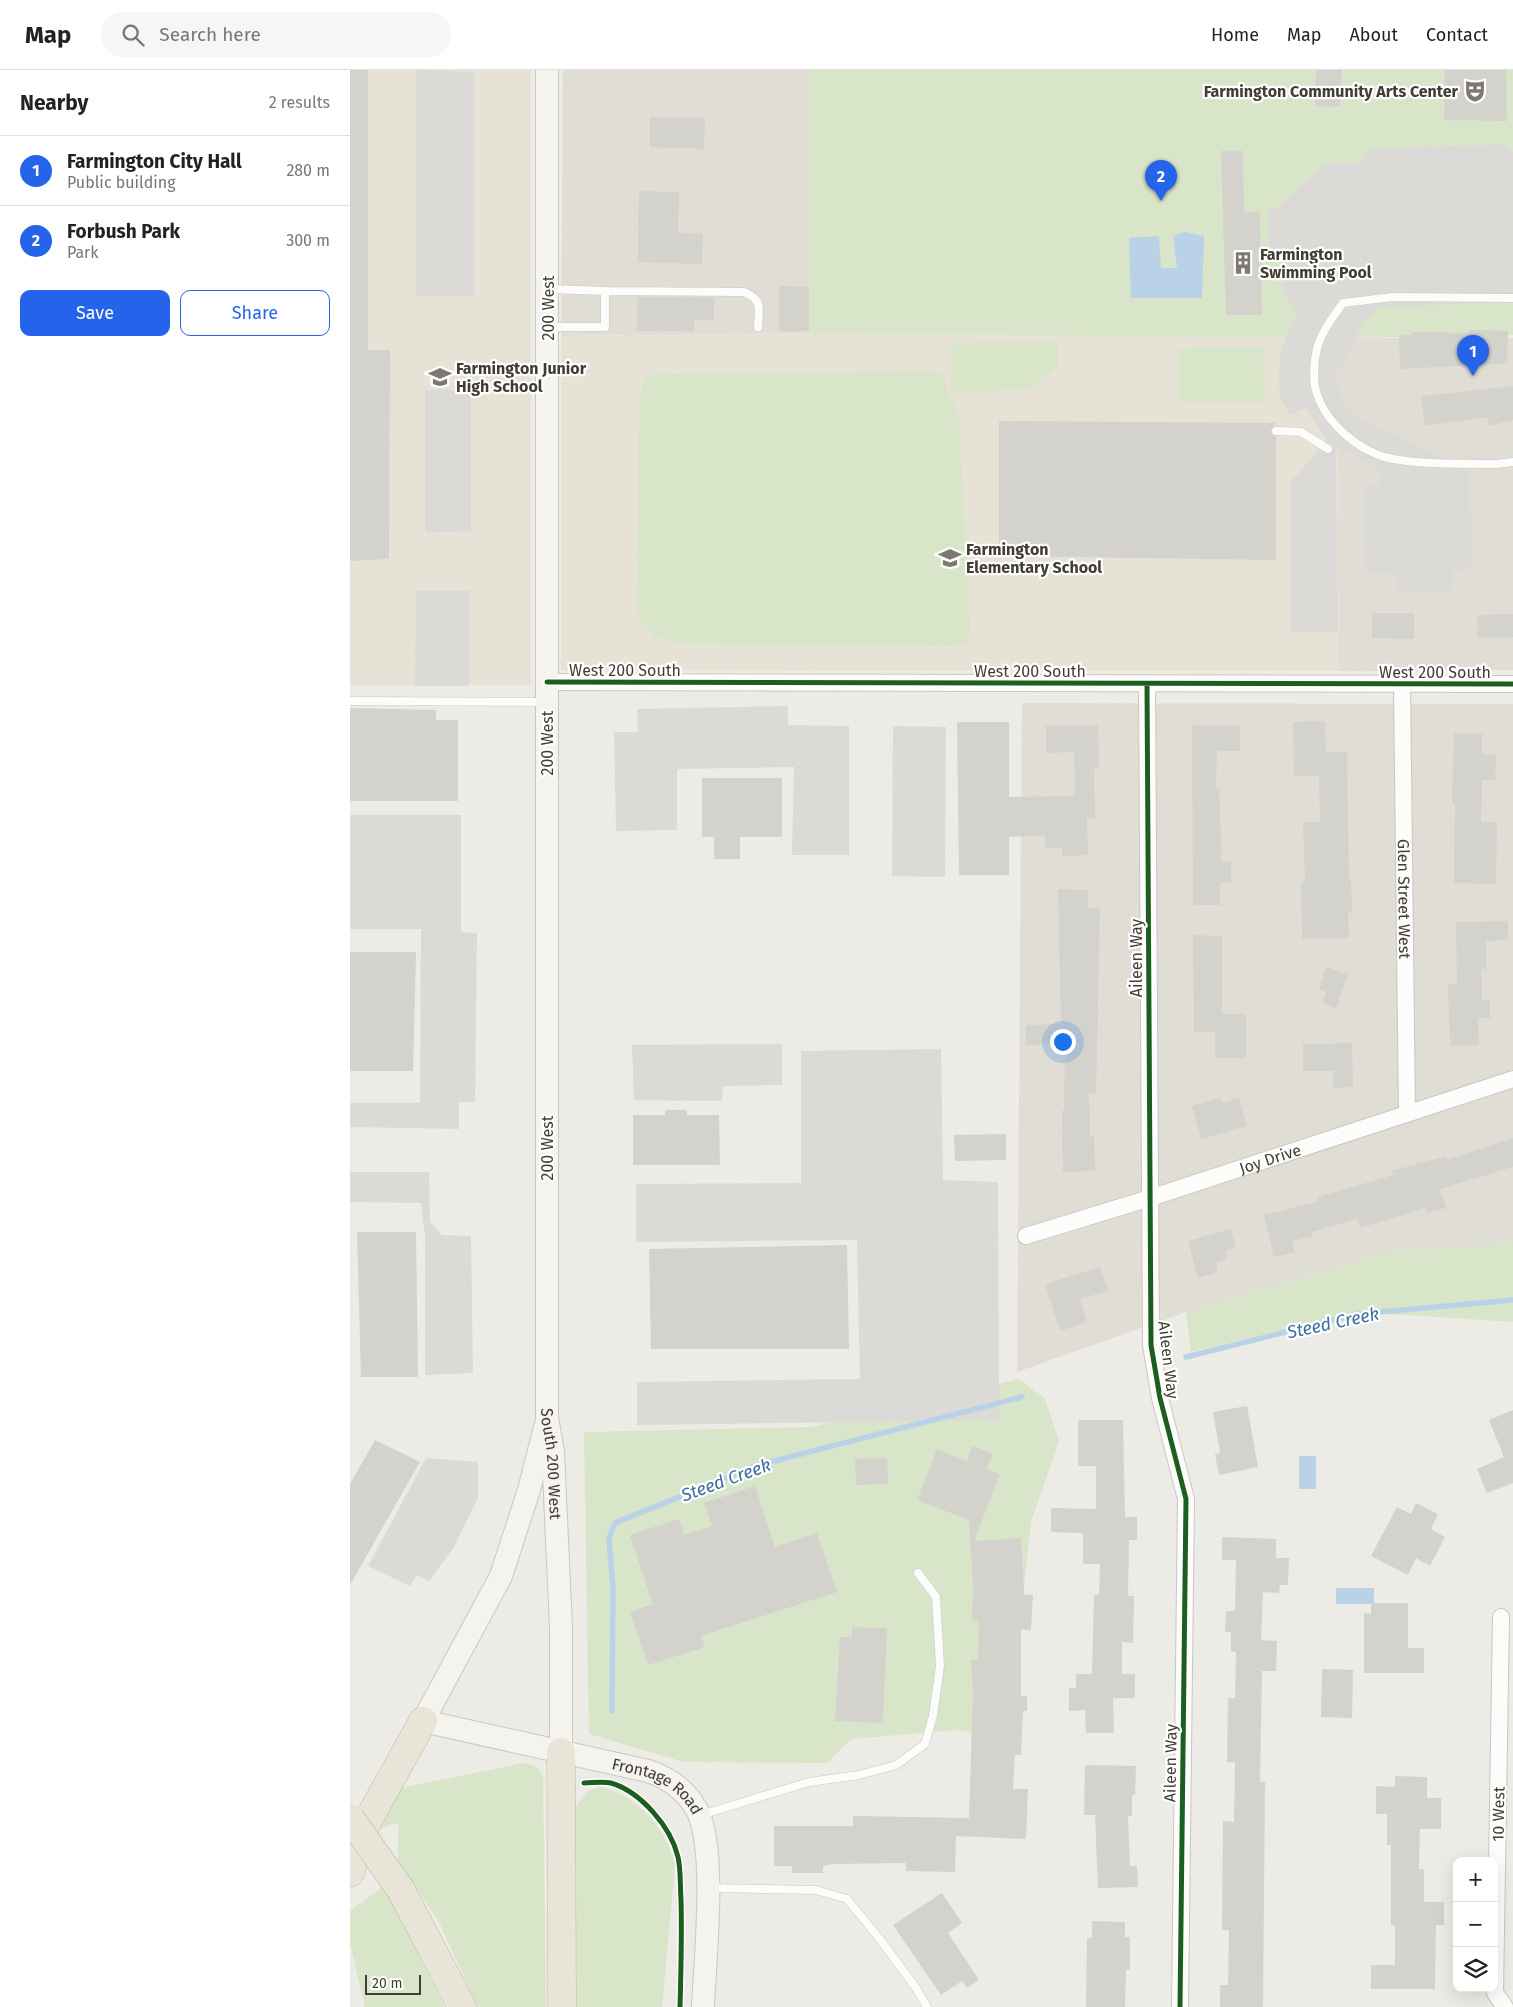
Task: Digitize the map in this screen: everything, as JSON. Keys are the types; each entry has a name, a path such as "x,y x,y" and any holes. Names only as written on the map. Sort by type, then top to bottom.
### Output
{"highway":[{"path":"350,1873 367,1822 423,1721"},
{"path":"561,1752 562,2007"},
{"path":"350,1818 401,1890 462,2007"}],"main road":[{"name":"200 West","path":"547,1417 548,70"},
{"name":"South 200 West","path":"423,1721 501,1576 529,1490 547,1417"},
{"name":"South 200 West","path":"547,1417 553,1452 561,1627 561,1752"},
{"name":"Frontage Road","path":"423,1721 656,1774 684,1792 699,1815 706,1844 707,1888 703,2007"}],"street":[{"name":"West 200 South","path":"548,692 1147,684 1513,684"},
{"name":"Aileen Way","path":"1147,684 1151,1345 1160,1398 1186,1499 1180,2007"},
{"name":"Glen Street West","path":"1402,685 1407,1114"},
{"name":"Joy Drive","path":"1026,1236 1150,1198 1513,1079"},
{"name":"10 West","path":"1501,1616 1495,1993 1505,2007"}],"lane":[{"path":"548,289 744,292 755,296 759,302 758,327"},
{"path":"548,327 604,327 605,291"},
{"path":"1513,298 1393,297 1343,303 1330,321 1316,352 1315,390 1323,407 1340,430 1359,445 1386,457 1496,464 1513,462"},
{"path":"1276,431 1301,432 1328,449"},
{"path":"350,701 548,692"},
{"path":"699,1815 809,1782 859,1775 896,1765 925,1744 934,1716 940,1666 936,1597 918,1573"},
{"path":"707,1888 816,1890 847,1899 879,1938 927,2007"}],"shaded area":[{"name":"Farmington Junior High School","path":"350,70 531,70 531,685 350,686"},
{"path":"416,70 474,72 474,296 416,296"},
{"path":"563,70 809,70 809,333 561,336"},
{"path":"1505,145 1513,153 1513,302 1381,307 1363,323 1336,376 1347,411 1470,471 1471,569 1453,571 1452,592 1397,593 1398,574 1366,573 1364,485 1380,486 1381,470 1336,445 1338,632 1290,632 1291,482 1327,440 1306,408 1290,415 1281,400 1278,378 1281,349 1297,314 1283,290 1284,256 1269,254 1269,209 1278,208 1324,163 1359,163 1370,148"},
{"name":"Farmington Elementary School","path":"809,333 1336,338 1339,671 561,670 561,336"},
{"path":"1336,338 1513,338 1513,670 1339,671"},
{"path":"425,390 471,390 471,531 425,533"},
{"path":"416,590 470,590 469,686 415,686"},
{"path":"1022,703 1513,704 1513,1244 1395,1251 1186,1312 1017,1372"},
{"path":"788,706 788,725 849,726 849,855 792,855 794,767 677,769 677,830 616,831 614,732 638,732 637,709"},
{"path":"893,726 946,727 945,877 892,876"},
{"path":"350,815 461,815 461,932 477,933 475,1102 459,1102 459,1129 350,1127 350,1103 420,1103 421,929 350,929"},
{"path":"782,1044 782,1085 723,1086 722,1101 634,1100 632,1045"},
{"path":"941,1049 943,1180 998,1182 999,1420 637,1425 637,1382 860,1379 857,1240 636,1242 636,1184 801,1183 801,1051"},
{"path":"350,1172 429,1172 430,1222 442,1235 471,1236 473,1373 425,1375 425,1236 421,1203 350,1202"},
{"path":"426,1458 478,1462 478,1498 454,1547 429,1581 417,1575 410,1586 368,1566"}],"green space":[{"path":"809,70 1513,70 1513,335 1336,338 809,333"},
{"path":"1058,342 1058,366 1028,390 951,392 951,343"},
{"path":"1263,347 1264,402 1179,402 1179,348"},
{"path":"933,371 943,376 959,419 970,628 966,646 686,644 655,637 637,615 639,399 645,380 656,374"},
{"path":"1513,1244 1513,1322 1361,1312 1191,1352 1186,1312 1395,1251"},
{"path":"1019,1379 1045,1399 1059,1441 1031,1522 1008,1734 955,1730 851,1739 827,1763 684,1762 589,1734 584,1432 811,1427"},
{"path":"523,1763 536,1767 543,1777 546,2007 478,2007 438,1920 398,1862 398,1823 388,1825 378,1831 400,1788"},
{"path":"599,1787 625,1797 647,1814 664,1837 675,1863 662,2007 571,2007 570,1815 587,1792"},
{"path":"384,1886 444,2007 365,2007 350,1944 350,1911"}],"water":[{"path":"1185,232 1204,236 1202,298 1131,298 1129,238 1159,236 1161,268 1177,268 1173,236"},
{"path":"1299,1456 1316,1456 1316,1489 1299,1489"},
{"path":"1336,1588 1374,1588 1374,1604 1336,1604"}],"building":[{"path":"350,70 368,70 368,350 390,350 389,559 350,561"},
{"path":"1316,70 1342,70 1340,107 1315,106"},
{"name":"Farmington Community Arts Center","path":"1445,70 1506,70 1507,121 1444,120"},
{"path":"650,117 705,118 704,149 650,147"},
{"name":"Farmington Swimming Pool","path":"1221,151 1243,151 1244,212 1260,212 1262,315 1226,315"},
{"path":"639,191 679,192 678,233 703,234 702,264 638,262"},
{"path":"779,286 809,287 809,331 779,331"},
{"path":"637,297 714,298 714,320 694,320 694,331 637,331"},
{"path":"1469,330 1508,331 1507,363 1400,369 1399,335 1411,335 1412,332 1469,333"},
{"path":"1513,386 1513,420 1489,426 1487,417 1425,426 1421,396"},
{"path":"999,421 1276,423 1270,431 1276,437 1276,560 999,556"},
{"path":"1372,613 1414,613 1414,639 1372,638"},
{"path":"1513,614 1513,637 1478,638 1477,615"},
{"path":"350,708 436,710 436,720 458,720 458,801 350,801"},
{"path":"1325,721 1326,752 1347,752 1349,881 1351,881 1352,913 1348,913 1349,938 1302,939 1301,882 1305,881 1303,822 1320,822 1319,776 1294,776 1293,722"},
{"path":"957,722 1009,722 1009,797 1075,796 1074,752 1046,753 1046,726 1098,725 1099,769 1094,769 1095,818 1087,818 1088,855 1062,856 1062,848 1045,848 1045,835 1009,837 1009,875 959,875"},
{"path":"1192,725 1240,726 1240,751 1217,751 1216,789 1219,789 1222,862 1231,862 1231,882 1220,883 1220,905 1193,905"},
{"path":"1454,733 1482,734 1482,754 1496,755 1495,780 1482,780 1481,822 1497,822 1496,884 1454,883 1455,803 1452,803"},
{"path":"702,778 782,778 782,837 740,837 740,859 714,859 714,837 702,837"},
{"path":"1058,889 1088,890 1088,908 1100,908 1096,1093 1089,1093 1090,1136 1094,1136 1095,1171 1063,1172 1062,1110 1064,1110 1065,1044 1026,1045 1026,1025 1061,1024"},
{"path":"1508,921 1508,940 1486,941 1486,969 1481,969 1482,1000 1490,999 1490,1018 1478,1018 1479,1045 1450,1046 1448,984 1457,984 1456,922"},
{"path":"1193,935 1222,936 1222,1014 1246,1014 1246,1058 1215,1058 1215,1032 1194,1032"},
{"path":"350,952 416,952 413,1071 350,1071"},
{"path":"1326,967 1348,974 1336,1008 1322,1003 1326,992 1319,990"},
{"path":"1352,1043 1353,1087 1333,1088 1333,1071 1303,1071 1303,1044"},
{"path":"1220,1098 1222,1103 1239,1098 1247,1126 1201,1139 1192,1106"},
{"path":"665,1110 687,1110 687,1115 719,1115 720,1165 633,1165 633,1115 665,1115"},
{"path":"1006,1134 1006,1160 955,1161 954,1135"},
{"path":"1513,1138 1513,1167 1440,1189 1446,1208 1427,1213 1425,1208 1360,1228 1358,1219 1312,1232 1313,1236 1292,1241 1295,1252 1274,1257 1264,1215 1319,1201 1318,1197 1393,1175 1391,1171 1446,1156 1447,1160"},
{"path":"1231,1229 1236,1248 1225,1251 1227,1259 1216,1262 1218,1272 1198,1278 1188,1241"},
{"path":"357,1232 416,1232 418,1377 361,1377"},
{"path":"847,1245 849,1349 651,1349 649,1249"},
{"path":"1100,1267 1108,1291 1080,1299 1087,1322 1060,1331 1045,1284"},
{"path":"1247,1406 1258,1467 1219,1475 1215,1454 1220,1453 1213,1412"},
{"path":"1513,1410 1513,1483 1487,1493 1477,1469 1504,1457 1489,1420"},
{"path":"1078,1420 1123,1420 1125,1517 1137,1517 1137,1540 1129,1540 1128,1596 1134,1596 1133,1643 1122,1642 1122,1674 1135,1674 1135,1698 1113,1698 1114,1733 1086,1733 1085,1710 1069,1711 1069,1688 1076,1688 1076,1674 1092,1674 1094,1595 1099,1595 1100,1564 1083,1564 1083,1533 1051,1532 1051,1508 1096,1509 1096,1466 1078,1466"},
{"path":"375,1440 420,1462 350,1585 350,1484"},
{"path":"972,1446 993,1454 987,1469 1000,1474 974,1541 1021,1538 1024,1594 1033,1595 1031,1630 1021,1630 1021,1696 1027,1696 1027,1711 1023,1711 1021,1755 1015,1755 1013,1789 1028,1789 1026,1839 956,1836 955,1872 906,1871 906,1863 832,1864 823,1866 823,1873 792,1873 792,1866 774,1866 774,1826 853,1826 853,1816 969,1818 973,1691 971,1660 978,1660 979,1621 972,1620 973,1586 969,1520 917,1500 937,1449 967,1461"},
{"path":"887,1458 888,1484 856,1485 855,1459"},
{"path":"755,1486 775,1547 817,1533 837,1592 701,1636 705,1647 648,1665 630,1612 653,1604 630,1535 679,1519 684,1535 712,1526 704,1503"},
{"path":"1416,1503 1438,1514 1431,1529 1445,1537 1430,1566 1416,1558 1408,1575 1371,1556 1397,1507 1411,1514"},
{"path":"1222,1537 1276,1539 1276,1558 1289,1558 1288,1585 1280,1585 1279,1593 1263,1592 1261,1640 1277,1641 1276,1671 1262,1671 1260,1782 1265,1782 1263,2007 1220,2007 1220,1985 1228,1985 1229,1930 1222,1930 1223,1821 1234,1822 1235,1762 1227,1762 1228,1698 1235,1698 1236,1652 1231,1651 1231,1632 1225,1632 1226,1611 1235,1611 1236,1560 1222,1560"},
{"path":"1371,1603 1408,1603 1408,1648 1424,1648 1424,1673 1364,1673 1364,1613 1371,1614"},
{"path":"852,1627 887,1628 883,1723 835,1721 840,1637 852,1637"},
{"path":"1322,1669 1353,1670 1352,1718 1321,1717"},
{"path":"1085,1765 1136,1766 1135,1795 1132,1795 1132,1816 1128,1816 1130,1866 1137,1866 1138,1887 1098,1888 1095,1815 1084,1815"},
{"path":"1395,1776 1427,1777 1427,1798 1441,1798 1441,1829 1420,1829 1419,1869 1424,1869 1424,1902 1444,1902 1444,1925 1436,1925 1435,1989 1371,1989 1371,1965 1395,1965 1395,1925 1391,1925 1391,1845 1387,1845 1387,1814 1376,1814 1376,1786 1395,1787"},
{"path":"942,1893 962,1923 948,1933 979,1980 967,1988 962,1981 941,1995 893,1925"},
{"path":"1092,1921 1125,1922 1125,1937 1130,1937 1130,1970 1126,1970 1125,2007 1086,2007 1087,1938 1092,1938"}],"waterway":[{"name":"Steed Creek","path":"1186,1357 1358,1314 1513,1300"},
{"name":"Steed Creek","path":"612,1711 613,1588 609,1538 615,1523 755,1466 1022,1397"}],"cycle path":[{"path":"547,682 1513,684"},
{"path":"1147,684 1151,1345 1160,1398 1186,1499 1180,2007"},
{"path":"584,1783 611,1783 633,1794 644,1802 669,1834 678,1857 680,1873 680,2007"}],"place":[{"name":"Farmington Community Arts Center","path":"1475,91"},
{"name":"Forbush Park","path":"1161,201"},
{"name":"Farmington Swimming Pool","path":"1243,263"},
{"name":"Farmington City Hall","path":"1473,376"},
{"name":"Farmington Junior High School","path":"440,377"},
{"name":"Farmington Elementary School","path":"950,558"}]}
